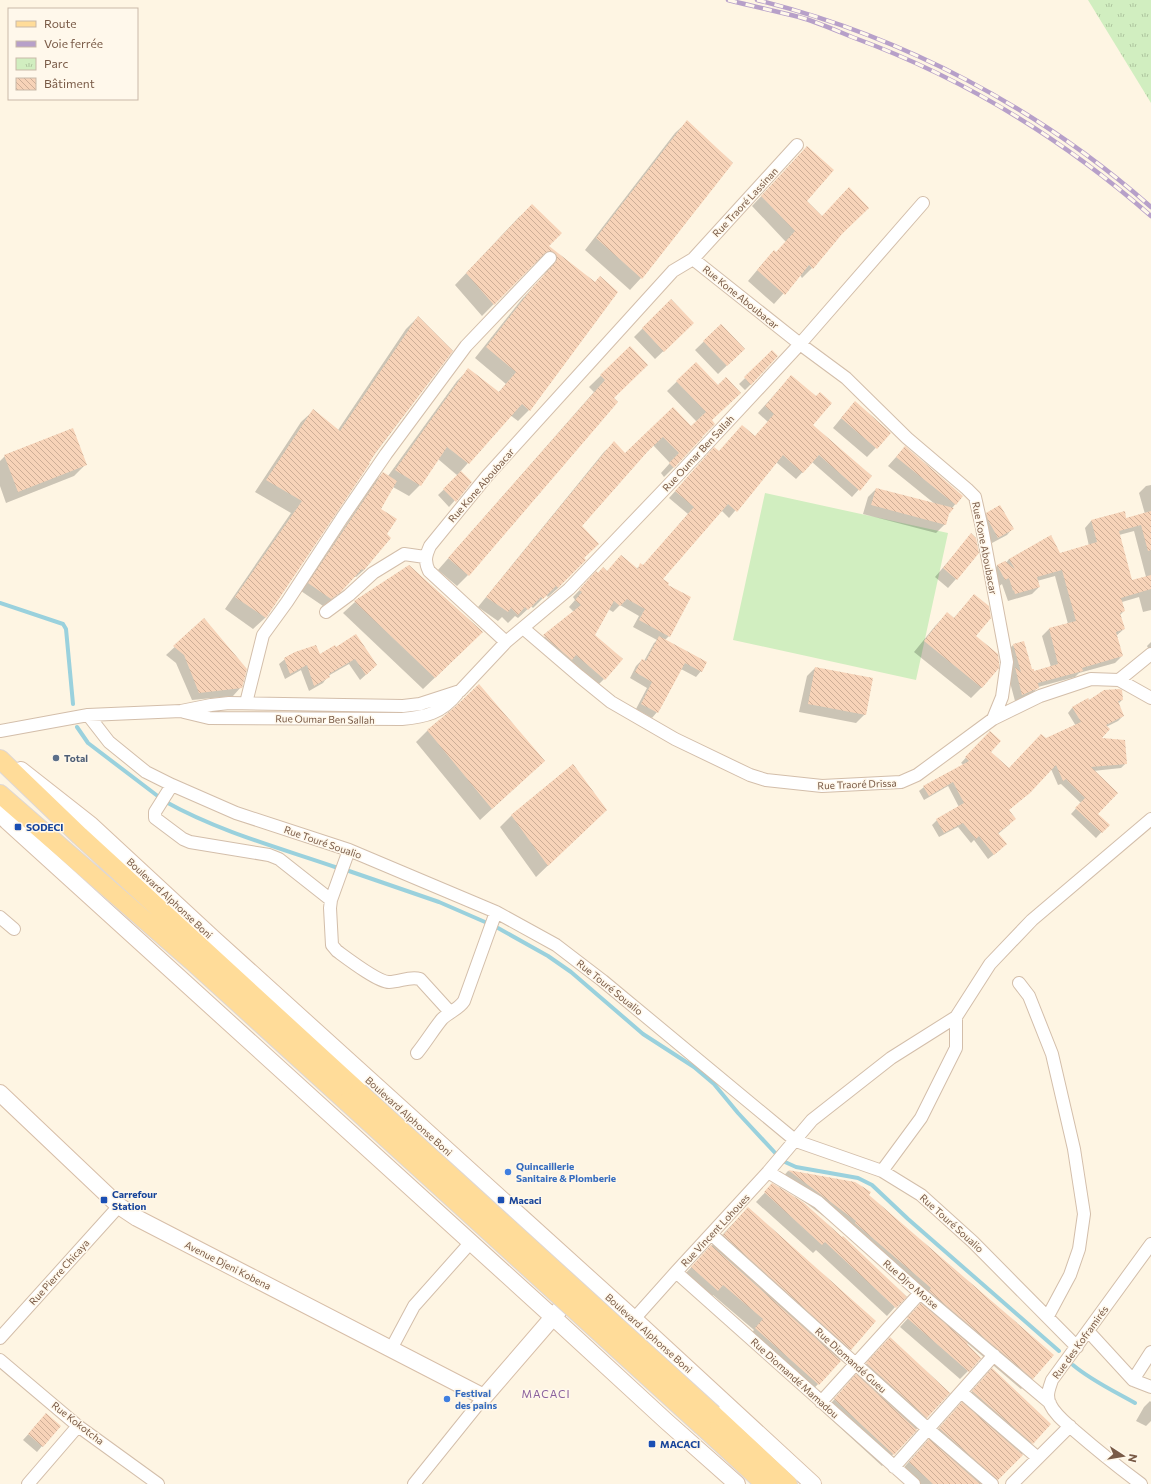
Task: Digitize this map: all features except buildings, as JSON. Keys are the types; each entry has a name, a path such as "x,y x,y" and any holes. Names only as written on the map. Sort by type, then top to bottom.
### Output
{"main road":[{"name":"Boulevard Alphonse Boni","path":"0,759 353,1097 708,1420 788,1484"},
{"name":"Boulevard Alphonse Boni","path":"0,794 193,962 353,1097"},
{"name":"Boulevard Alphonse Boni","path":"708,1420 766,1484"}],"street":[{"name":"Rue Traoré Lassinan","path":"693,259 797,145"},
{"name":"Rue Oumar Ben Sallah","path":"181,711 209,718 402,719 419,717 436,712 452,700 506,642 570,588 680,473 800,344 922,203"},
{"path":"246,703 263,635 342,518 386,454 466,346 550,258"},
{"name":"Rue Kone Aboubacar","path":"425,557 430,546 487,476 673,271 693,259 800,344 846,378 907,438 968,489 975,497 1006,662 1002,697 993,719"},
{"path":"326,612 349,595 373,573 404,554 425,557 426,565 429,571 506,642"},
{"name":"Rue Traoré Drissa","path":"523,628 611,702 674,739 750,775 766,780 822,786 901,782 917,776 993,719 1040,696 1091,679 1119,680"},
{"path":"1151,654 1119,680 1151,698"},
{"name":"Rue Oumar Ben Sallah","path":"0,731 88,715 181,711 229,703 403,706 420,704 460,691"},
{"name":"Rue Touré Soualio","path":"88,715 109,742 146,772 172,785 236,813 349,850 496,912 562,949 603,981 796,1141 882,1170 921,1195 973,1242 1048,1316 1077,1347"},
{"name":"Boulevard Alphonse Boni","path":"0,754 91,825 213,938 634,1319 813,1484"},
{"path":"172,785 155,812 155,818 182,839 190,842 269,855 279,859 331,900"},
{"path":"0,813 7,822 737,1484"},
{"path":"882,1170 921,1118 956,1048 956,1017 990,964 1032,920 1151,819"},
{"path":"349,850 331,900 332,945 337,952 380,980 388,982 410,978 420,979 450,1012"},
{"path":"417,1053 443,1019 450,1012 461,1006 464,1001 496,912"},
{"path":"0,917 14,929"},
{"path":"1019,983 1029,996 1052,1054 1074,1149 1084,1214 1080,1249 1070,1275 1048,1316"},
{"name":"Rue Vincent Lohoues","path":"634,1319 796,1141 812,1120 891,1058 956,1017"},
{"name":"Avenue Djeni Kobena","path":"0,1093 119,1206 137,1218 484,1397"},
{"name":"Rue Djro Moise","path":"768,1172 818,1202 920,1293 1050,1402"},
{"name":"Rue Pierre Chicaya","path":"0,1338 119,1206"},
{"name":"Rue Diomandé Gueu","path":"711,1234 928,1429 992,1484"},
{"path":"391,1349 414,1306 471,1242"},
{"name":"Rue des Koframirés","path":"1050,1402 1048,1392 1052,1380 1151,1244"},
{"name":"Rue Diomandé Mamadou","path":"676,1272 914,1484"},
{"path":"414,1484 484,1397 588,1278"},
{"path":"821,1402 920,1293"},
{"path":"1088,1331 1133,1380 1151,1387"},
{"path":"1133,1380 1151,1352"},
{"path":"894,1467 994,1355"},
{"name":"Rue Kokotcha","path":"0,1360 78,1426 151,1482"},
{"path":"961,1392 1038,1458"},
{"path":"1050,1402 1054,1411 1106,1459 1141,1484"},
{"path":"28,1484 78,1426"},
{"path":"1012,1484 1070,1426"}],"green space":[{"path":"1088,0 1151,0 1151,103"},
{"path":"765,493 948,533 916,680 733,640"}],"waterway":[{"path":"0,603 63,624 66,629 73,704"},
{"path":"77,727 88,743 159,797"},
{"path":"166,802 187,813 229,831 338,868"},
{"path":"349,871 439,902 485,922"},
{"path":"498,928 548,956 571,972 643,1034 694,1067 714,1084 738,1113 778,1156"},
{"path":"785,1162 796,1167 858,1178 872,1185 908,1219 1059,1351"},
{"path":"1073,1365 1095,1381 1135,1403"}],"railway":[{"path":"728,0 799,17 893,53 933,71 972,91 1047,136 1082,161 1151,216"},
{"path":"757,0 811,15 864,34 916,55 966,80 1015,107 1063,138 1108,171 1151,207"}],"place":[{"name":"Total","path":"56,758"},
{"name":"SODECI","path":"18,827"},
{"name":"Quincaillerie Sanitaire & Plomberie","path":"508,1172"},
{"name":"Carrefour Station","path":"104,1200"},
{"name":"Macaci","path":"501,1200"},
{"name":"Festival des pains","path":"447,1399"},
{"name":"MACACI","path":"652,1444"}],"district":[{"name":"MACACI","path":"546,1394"}]}
